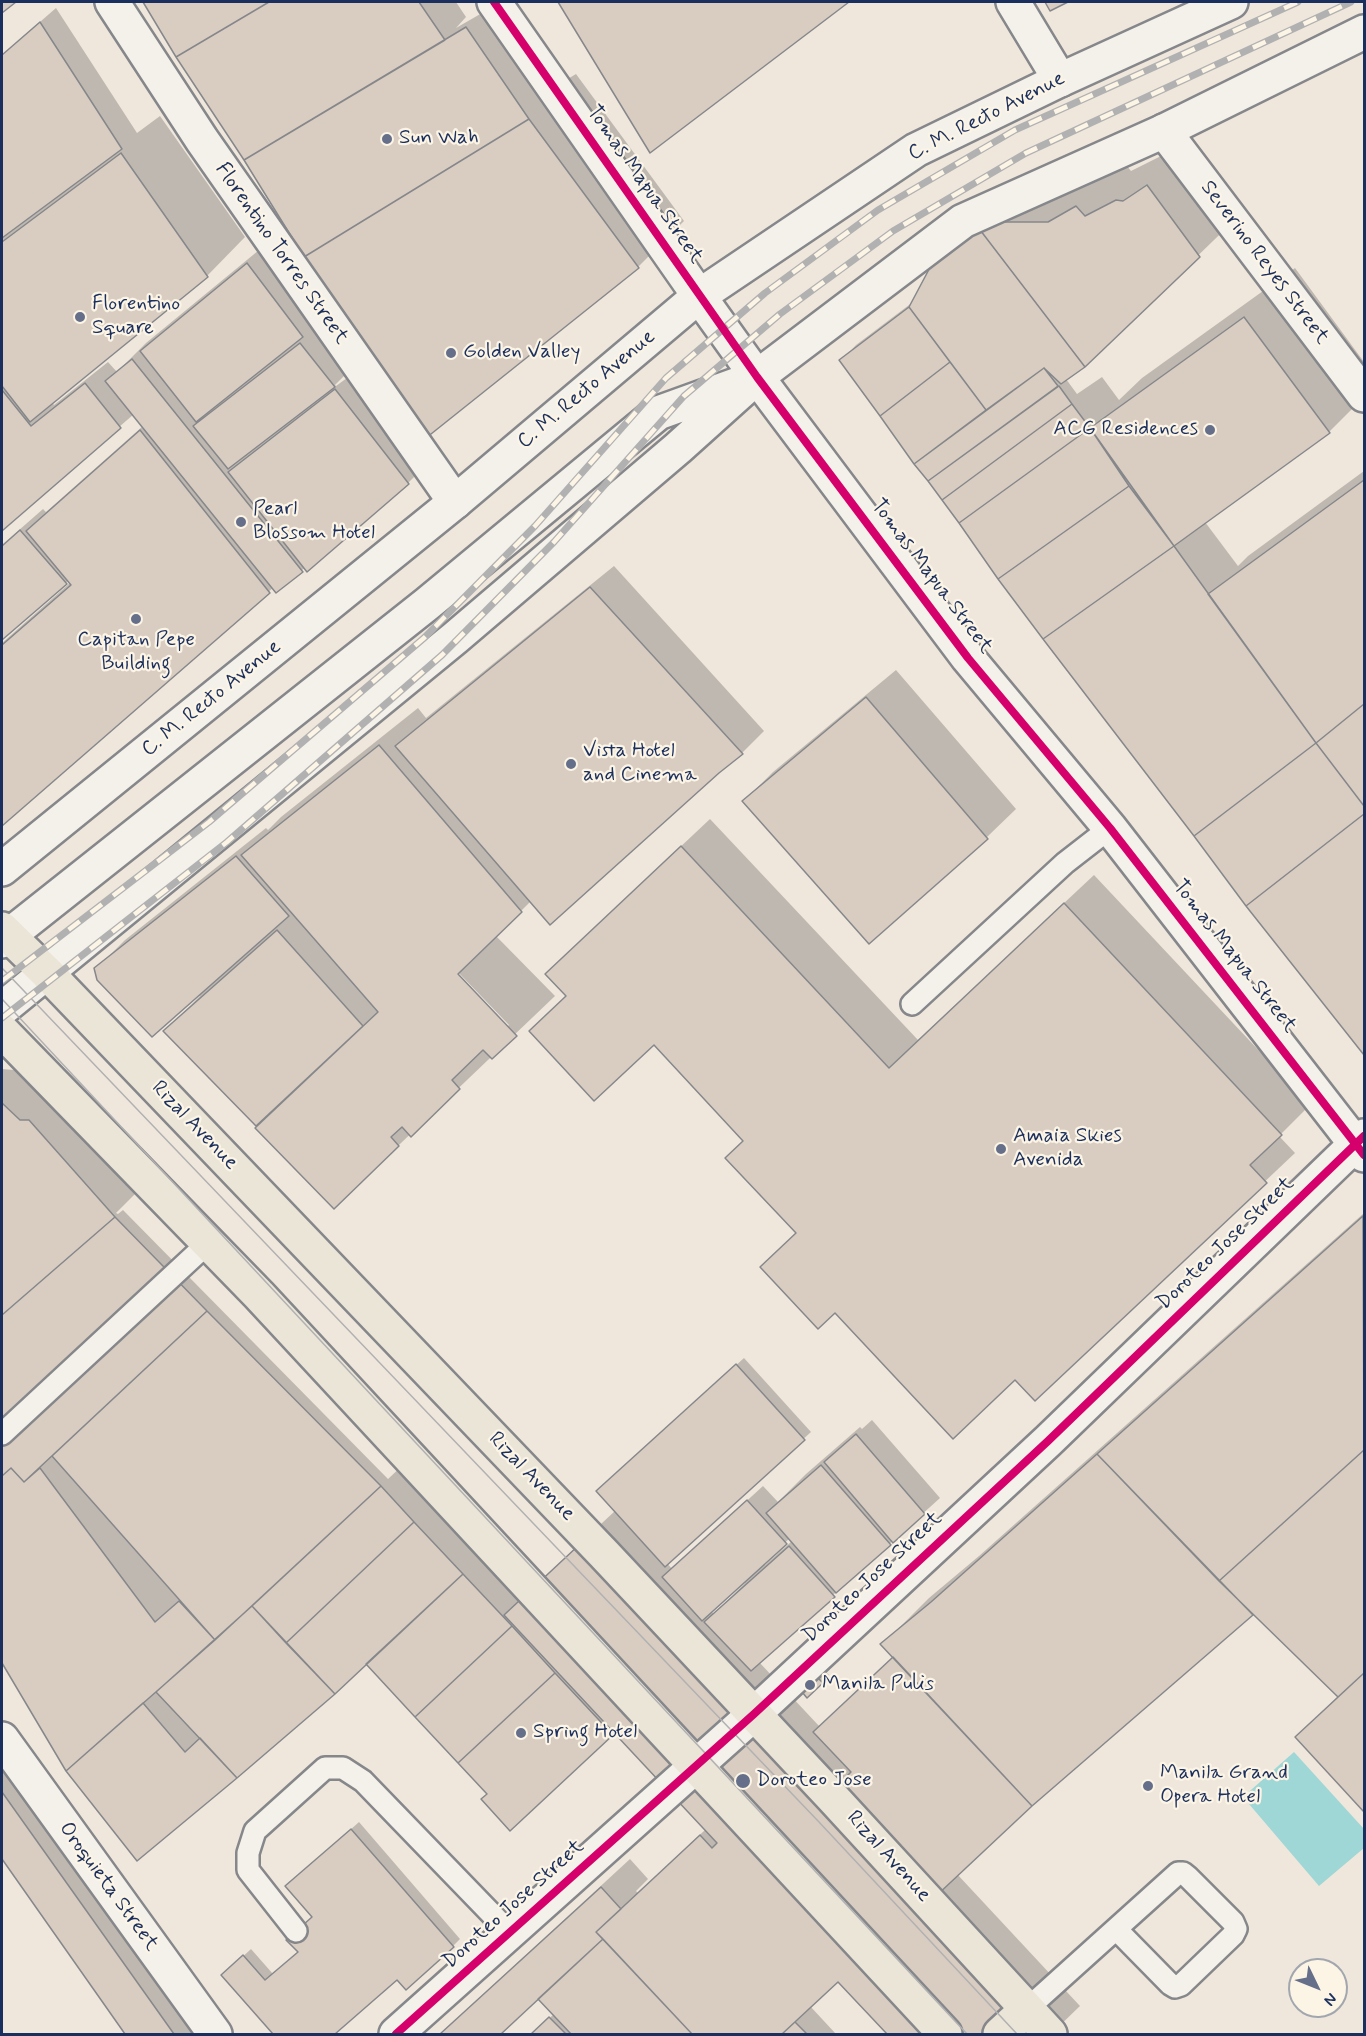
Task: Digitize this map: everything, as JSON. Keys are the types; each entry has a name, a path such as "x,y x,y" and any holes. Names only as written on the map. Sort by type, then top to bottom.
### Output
{"main road":[{"name":"Rizal Avenue","path":"4,935 47,973 596,1545 1050,2034"},
{"path":"2,1031 259,1295 945,2034"},
{"path":"1000,2034 1027,2009"}],"street":[{"name":"Florentino Torres Street","path":"112,2 202,140 455,502"},
{"name":"Tomas Mapua Street","path":"495,2 757,377 968,658 1110,828 1362,1145"},
{"path":"1013,2 1060,80"},
{"name":"C. M. Recto Avenue","path":"2,868 455,502 699,296 916,150 1060,80 1232,2"},
{"path":"2,1009 454,638 678,448 757,377 963,221 1164,131 1365,32"},
{"name":"Severino Reyes Street","path":"1164,131 1365,395"},
{"path":"4,935 418,611 658,413 757,377"},
{"name":"Doroteo Jose Street","path":"396,2034 754,1713 1048,1441 1362,1145"},
{"name":"Oroquieta Street","path":"2,1739 215,2034"}],"lane":[{"path":"912,1004 1065,863 1110,828"},
{"path":"2,1434 207,1243"},
{"path":"296,1931 248,1870 248,1853 255,1831 325,1768 343,1768 363,1781 510,1933"},
{"path":"1027,2009 1178,1873 1183,1873 1233,1922 1236,1929 1233,1935 1181,1985 1175,1987 1116,1929"}],"water":[{"path":"1294,1752 1364,1829 1364,1848 1319,1886 1243,1797"}],"building":[{"path":"2,2 16,2 2,13"},
{"path":"143,2 269,2 176,57"},
{"path":"269,2 419,2 445,40 244,160 176,57"},
{"path":"558,2 849,2 650,153"},
{"path":"1045,2 1068,2 1050,11"},
{"path":"40,22 122,149 2,238 2,55"},
{"name":"Sun Wah","path":"466,27 529,119 304,257 244,160"},
{"name":"Golden Valley","path":"529,119 639,268 426,438 304,257"},
{"name":"Florentino Square","path":"121,153 208,277 30,422 2,386 2,242"},
{"path":"1147,185 1200,257 1085,367 974,222 1048,222 1076,206 1085,216 1116,200 1123,201"},
{"path":"974,222 1085,367 1061,384 1044,368 986,410 909,307 943,243"},
{"path":"247,263 303,337 196,422 140,351"},
{"path":"909,307 950,362 880,416 839,360"},
{"name":"ACG Residences","path":"1244,317 1330,433 1174,546 1090,428"},
{"path":"300,343 335,387 228,469 193,426"},
{"name":"Pearl Blossom Hotel","path":"132,359 303,572 276,593 105,381"},
{"path":"950,362 986,410 914,464 880,416"},
{"path":"1044,368 1058,386 928,481 914,464"},
{"path":"85,383 121,428 2,531 2,390 31,426"},
{"path":"1059,386 1072,404 942,500 928,481"},
{"path":"335,389 409,484 307,572 228,472"},
{"path":"1072,404 1090,428 959,523 942,500"},
{"path":"1090,428 1129,486 998,579 959,523"},
{"name":"Capitan Pepe Building","path":"140,430 270,593 2,826 2,645 71,585 26,531"},
{"path":"1364,480 1364,704 1316,743 1208,594"},
{"path":"1129,486 1174,546 1043,639 998,579"},
{"path":"20,530 67,584 2,640 2,546"},
{"path":"1174,546 1316,743 1194,836 1043,639"},
{"name":"Vista Hotel and Cinema","path":"590,587 743,754 550,925 395,746"},
{"path":"866,697 988,839 869,944 742,801"},
{"path":"1364,704 1364,806 1316,743"},
{"path":"1316,743 1364,806 1364,814 1246,906 1194,836"},
{"path":"379,745 522,912 458,974 517,1036 492,1059 483,1050 452,1080 460,1089 411,1137 402,1127 391,1137 399,1146 334,1209 255,1128 378,1012 241,855"},
{"path":"1364,814 1364,1055 1246,906"},
{"name":"Amaia Skies Avenida","path":"681,846 889,1068 1064,903 1282,1135 1250,1165 1267,1183 1035,1401 1015,1380 953,1439 835,1313 818,1329 760,1267 796,1233 725,1158 743,1141 654,1045 594,1101 529,1031 566,996 545,974"},
{"path":"236,856 289,916 152,1037 97,980 94,968"},
{"path":"277,930 363,1026 256,1126 163,1031"},
{"path":"2,1103 20,1120 29,1120 115,1217 2,1315"},
{"path":"1363,1216 1364,1450 1219,1581 1097,1454"},
{"path":"115,1217 207,1311 24,1482 11,1468 2,1476 2,1315"},
{"path":"207,1311 381,1486 215,1640 52,1456"},
{"path":"736,1364 805,1440 665,1567 596,1491"},
{"path":"856,1434 925,1514 893,1543 824,1462"},
{"path":"1364,1450 1364,1673 1338,1697 1219,1581"},
{"path":"1097,1454 1253,1615 1032,1806 880,1644 931,1602"},
{"path":"821,1465 891,1545 836,1593 766,1513"},
{"path":"11,1468 24,1482 40,1468 155,1622 179,1601 215,1640 66,1771 2,1663 2,1476"},
{"path":"381,1486 414,1522 286,1643 252,1606"},
{"path":"747,1500 787,1544 702,1621 662,1577"},
{"path":"414,1522 463,1574 335,1694 286,1643"},
{"name":"Doroteo Jose","path":"594,1531 834,1789 851,1772 813,1732 893,1657 1032,1806 935,1897 1054,2034 887,2034 838,1982 782,2034 692,2034 596,1932 700,1835 712,1848 717,1843 504,1615"},
{"path":"789,1546 835,1597 751,1671 704,1622"},
{"path":"463,1574 512,1626 415,1717 366,1664"},
{"path":"252,1606 335,1694 237,1778 156,1692"},
{"path":"512,1626 555,1673 458,1763 415,1717"},
{"path":"555,1673 613,1735 510,1831 481,1799 487,1794 458,1763"},
{"name":"Manila Pulis","path":"813,1673 823,1683 807,1698 798,1687"},
{"path":"1364,1673 1364,1812 1295,1737"},
{"path":"143,1703 185,1752 200,1738 237,1778 137,1861 66,1771"},
{"path":"2,1792 174,2034 125,2034 2,1859"},
{"path":"351,1829 454,1947 406,1990 397,1980 335,2034 273,2034 221,1975 243,1955 265,1980 298,1952 286,1940 312,1917 285,1886"},
{"path":"601,1887 621,1909 596,1932 603,1939 501,2034 440,2034"},
{"path":"603,1939 692,2034 571,2034 538,1999"},
{"path":"549,2017 566,2034 531,2034"},
{"path":"795,2022 807,2034 782,2034"}],"tram line":[{"path":"2,968 819,1822 1017,2034"},
{"path":"2,999 967,2034"}],"railway":[{"path":"2,981 209,822 424,638 535,526 666,378 765,293 878,210 1015,130 1298,2"},
{"path":"2,1018 227,842 442,655 554,542 684,396 780,314 893,231 1026,153 1351,2"}],"cycle path":[{"path":"494,2 757,377 968,658 1110,828 1364,1155"},
{"path":"396,2034 754,1714 1048,1441 1364,1136"}],"place":[{"name":"Sun Wah","path":"387,139"},
{"name":"Florentino Square","path":"80,317"},
{"name":"Golden Valley","path":"451,353"},
{"name":"ACG Residences","path":"1210,430"},
{"name":"Pearl Blossom Hotel","path":"241,522"},
{"name":"Capitan Pepe Building","path":"136,619"},
{"name":"Vista Hotel and Cinema","path":"571,764"},
{"name":"Amaia Skies Avenida","path":"1001,1149"},
{"name":"Manila Pulis","path":"810,1685"},
{"name":"Spring Hotel","path":"521,1733"},
{"name":"Doroteo Jose","path":"743,1781"},
{"name":"Manila Grand Opera Hotel","path":"1148,1786"}]}
